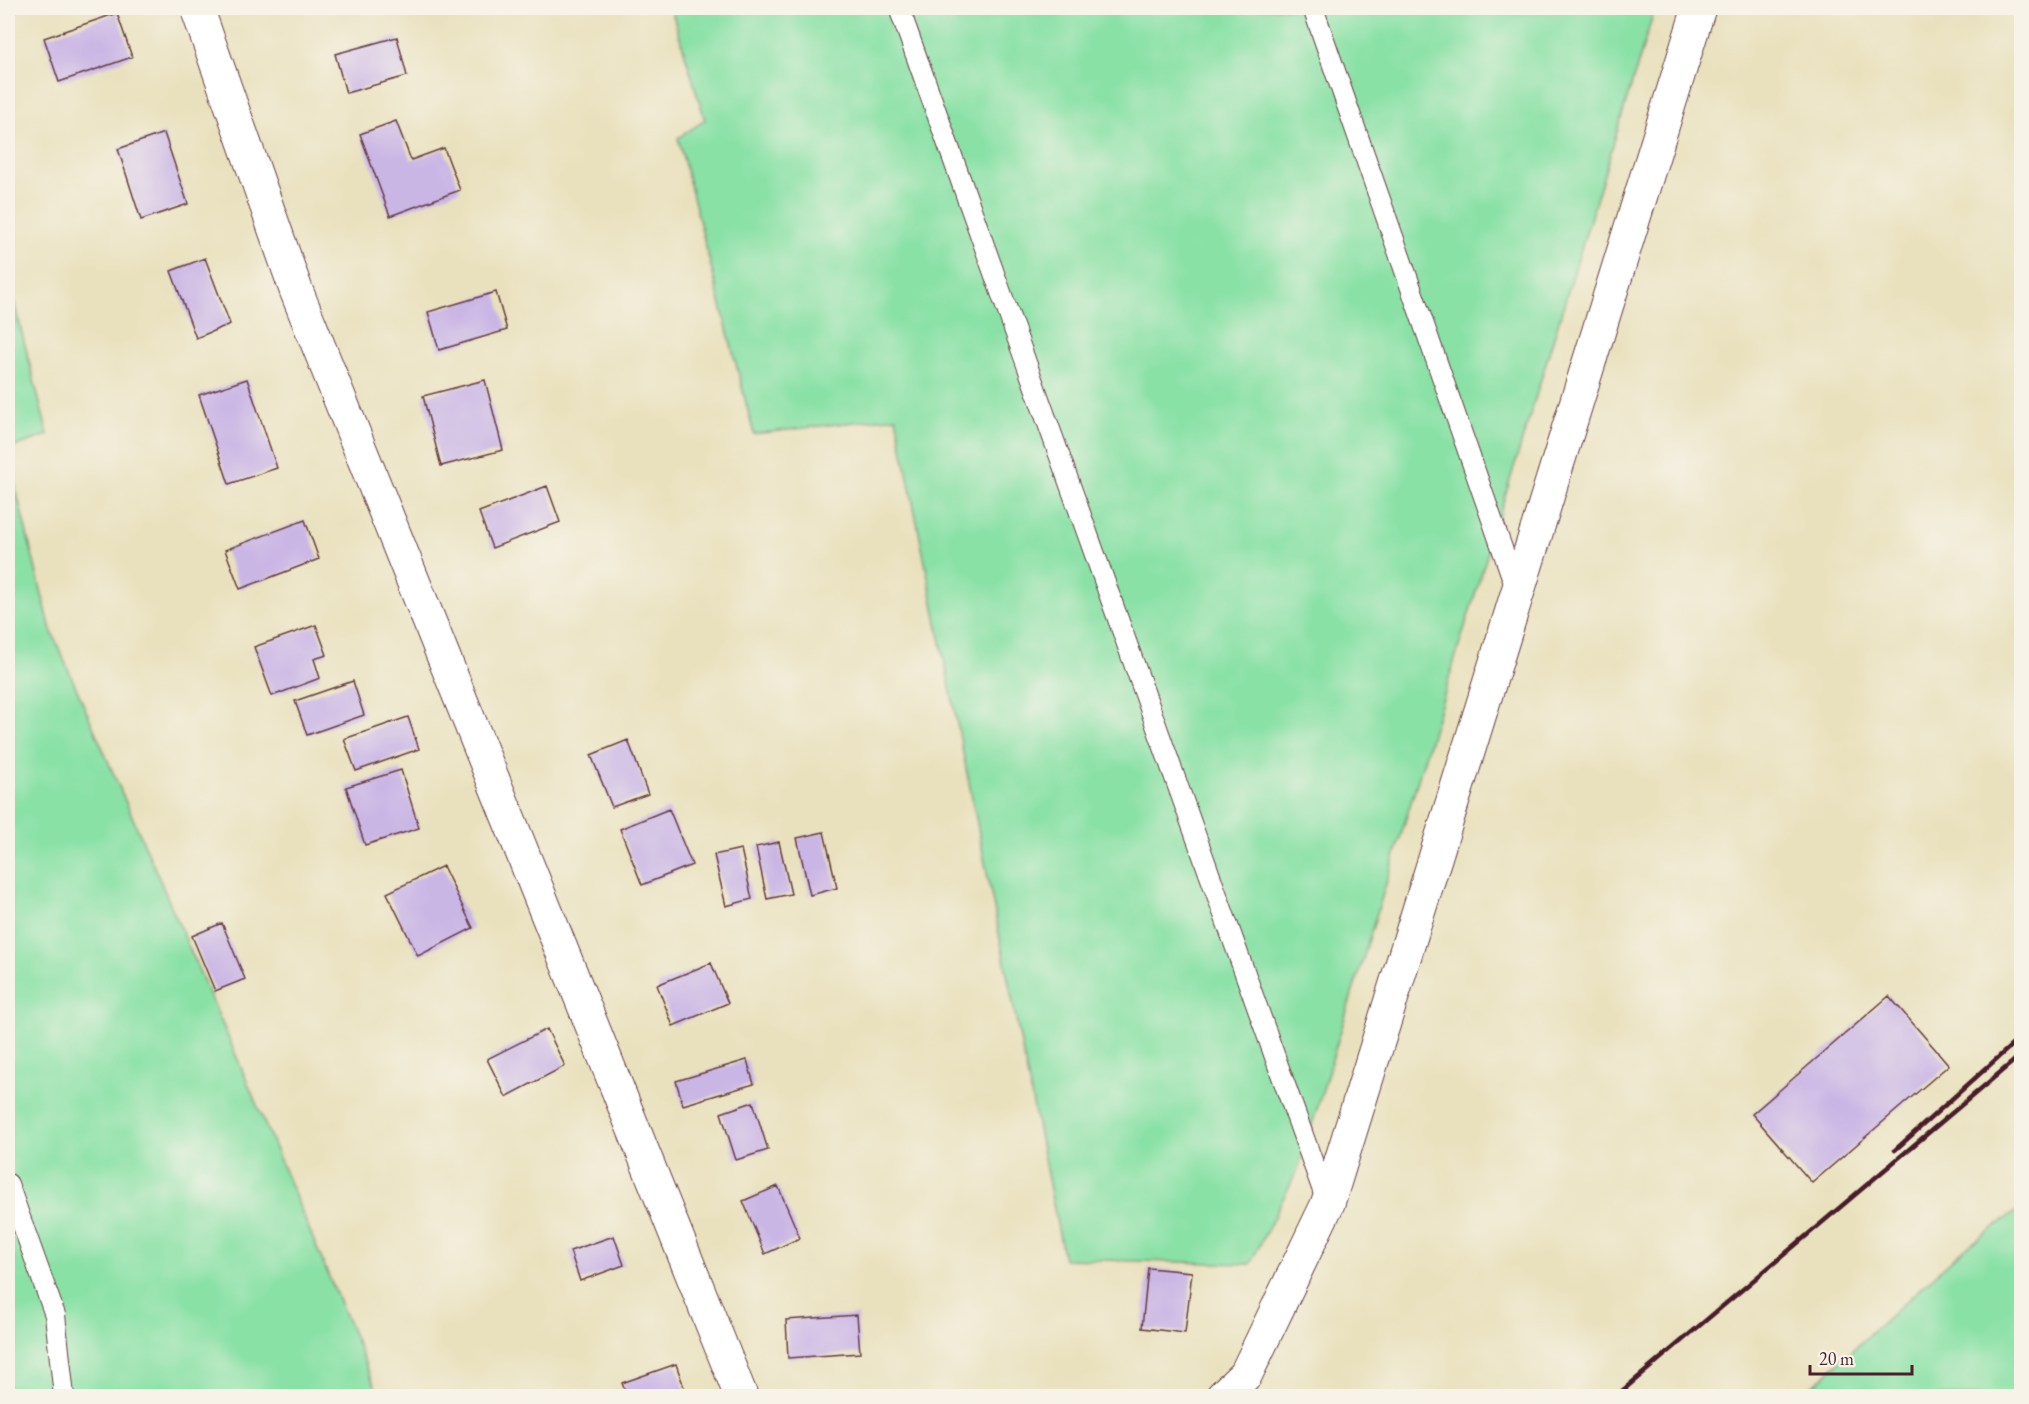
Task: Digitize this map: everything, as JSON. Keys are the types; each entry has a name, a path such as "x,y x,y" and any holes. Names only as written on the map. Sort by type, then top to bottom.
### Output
{"street":[{"path":"197,8 296,290 741,1396"},
{"path":"1223,1396 1246,1374 1328,1203 1699,8"}],"lane":[{"path":"899,8 1328,1203"},
{"path":"1313,8 1518,592"},
{"path":"8,1184 55,1314 64,1396"}],"green space":[{"path":"671,8 1655,8 1299,1167 1250,1264 1064,1259 896,417 754,434 678,138 705,120"},
{"path":"8,279 48,435 8,449"},
{"path":"8,458 51,630 238,1060 379,1396 8,1396"},
{"path":"2021,1208 2021,1396 1789,1396 1814,1385 1959,1253"}],"building":[{"path":"117,13 132,57 59,82 44,38"},
{"path":"397,37 407,76 346,93 335,54"},
{"path":"396,121 411,160 444,148 460,190 390,216 360,134"},
{"path":"164,133 188,204 141,220 118,149"},
{"path":"205,258 230,324 196,338 171,271"},
{"path":"496,292 507,330 439,350 428,312"},
{"path":"247,379 277,468 229,484 199,395"},
{"path":"485,380 503,450 441,466 423,396"},
{"path":"547,486 560,522 492,548 479,512"},
{"path":"305,520 319,559 240,589 225,550"},
{"path":"316,625 327,655 314,659 320,678 272,696 254,647"},
{"path":"353,681 364,715 307,735 295,701"},
{"path":"408,717 419,749 356,771 344,739"},
{"path":"628,740 648,794 612,807 591,755"},
{"path":"401,770 419,828 365,845 346,787"},
{"path":"669,809 692,865 642,885 620,829"},
{"path":"824,832 837,888 810,895 797,838"},
{"path":"779,842 791,894 767,899 756,847"},
{"path":"741,849 752,899 726,906 714,855"},
{"path":"443,866 473,928 418,956 387,893"},
{"path":"222,923 245,979 215,991 192,936"},
{"path":"711,963 728,1003 673,1026 657,985"},
{"path":"1889,996 1949,1065 1812,1183 1752,1114"},
{"path":"547,1029 565,1066 506,1097 487,1059"},
{"path":"747,1060 754,1084 683,1105 676,1081"},
{"path":"753,1102 768,1150 736,1160 721,1113"},
{"path":"778,1186 800,1238 765,1254 743,1201"},
{"path":"614,1236 624,1265 580,1281 570,1251"},
{"path":"1148,1268 1192,1272 1185,1333 1142,1328"},
{"path":"857,1315 860,1353 788,1358 786,1320"},
{"path":"676,1364 687,1396 627,1396 622,1383"}],"railway":[{"path":"1895,1150 2022,1036"},
{"path":"1616,1396 2022,1054"}]}
